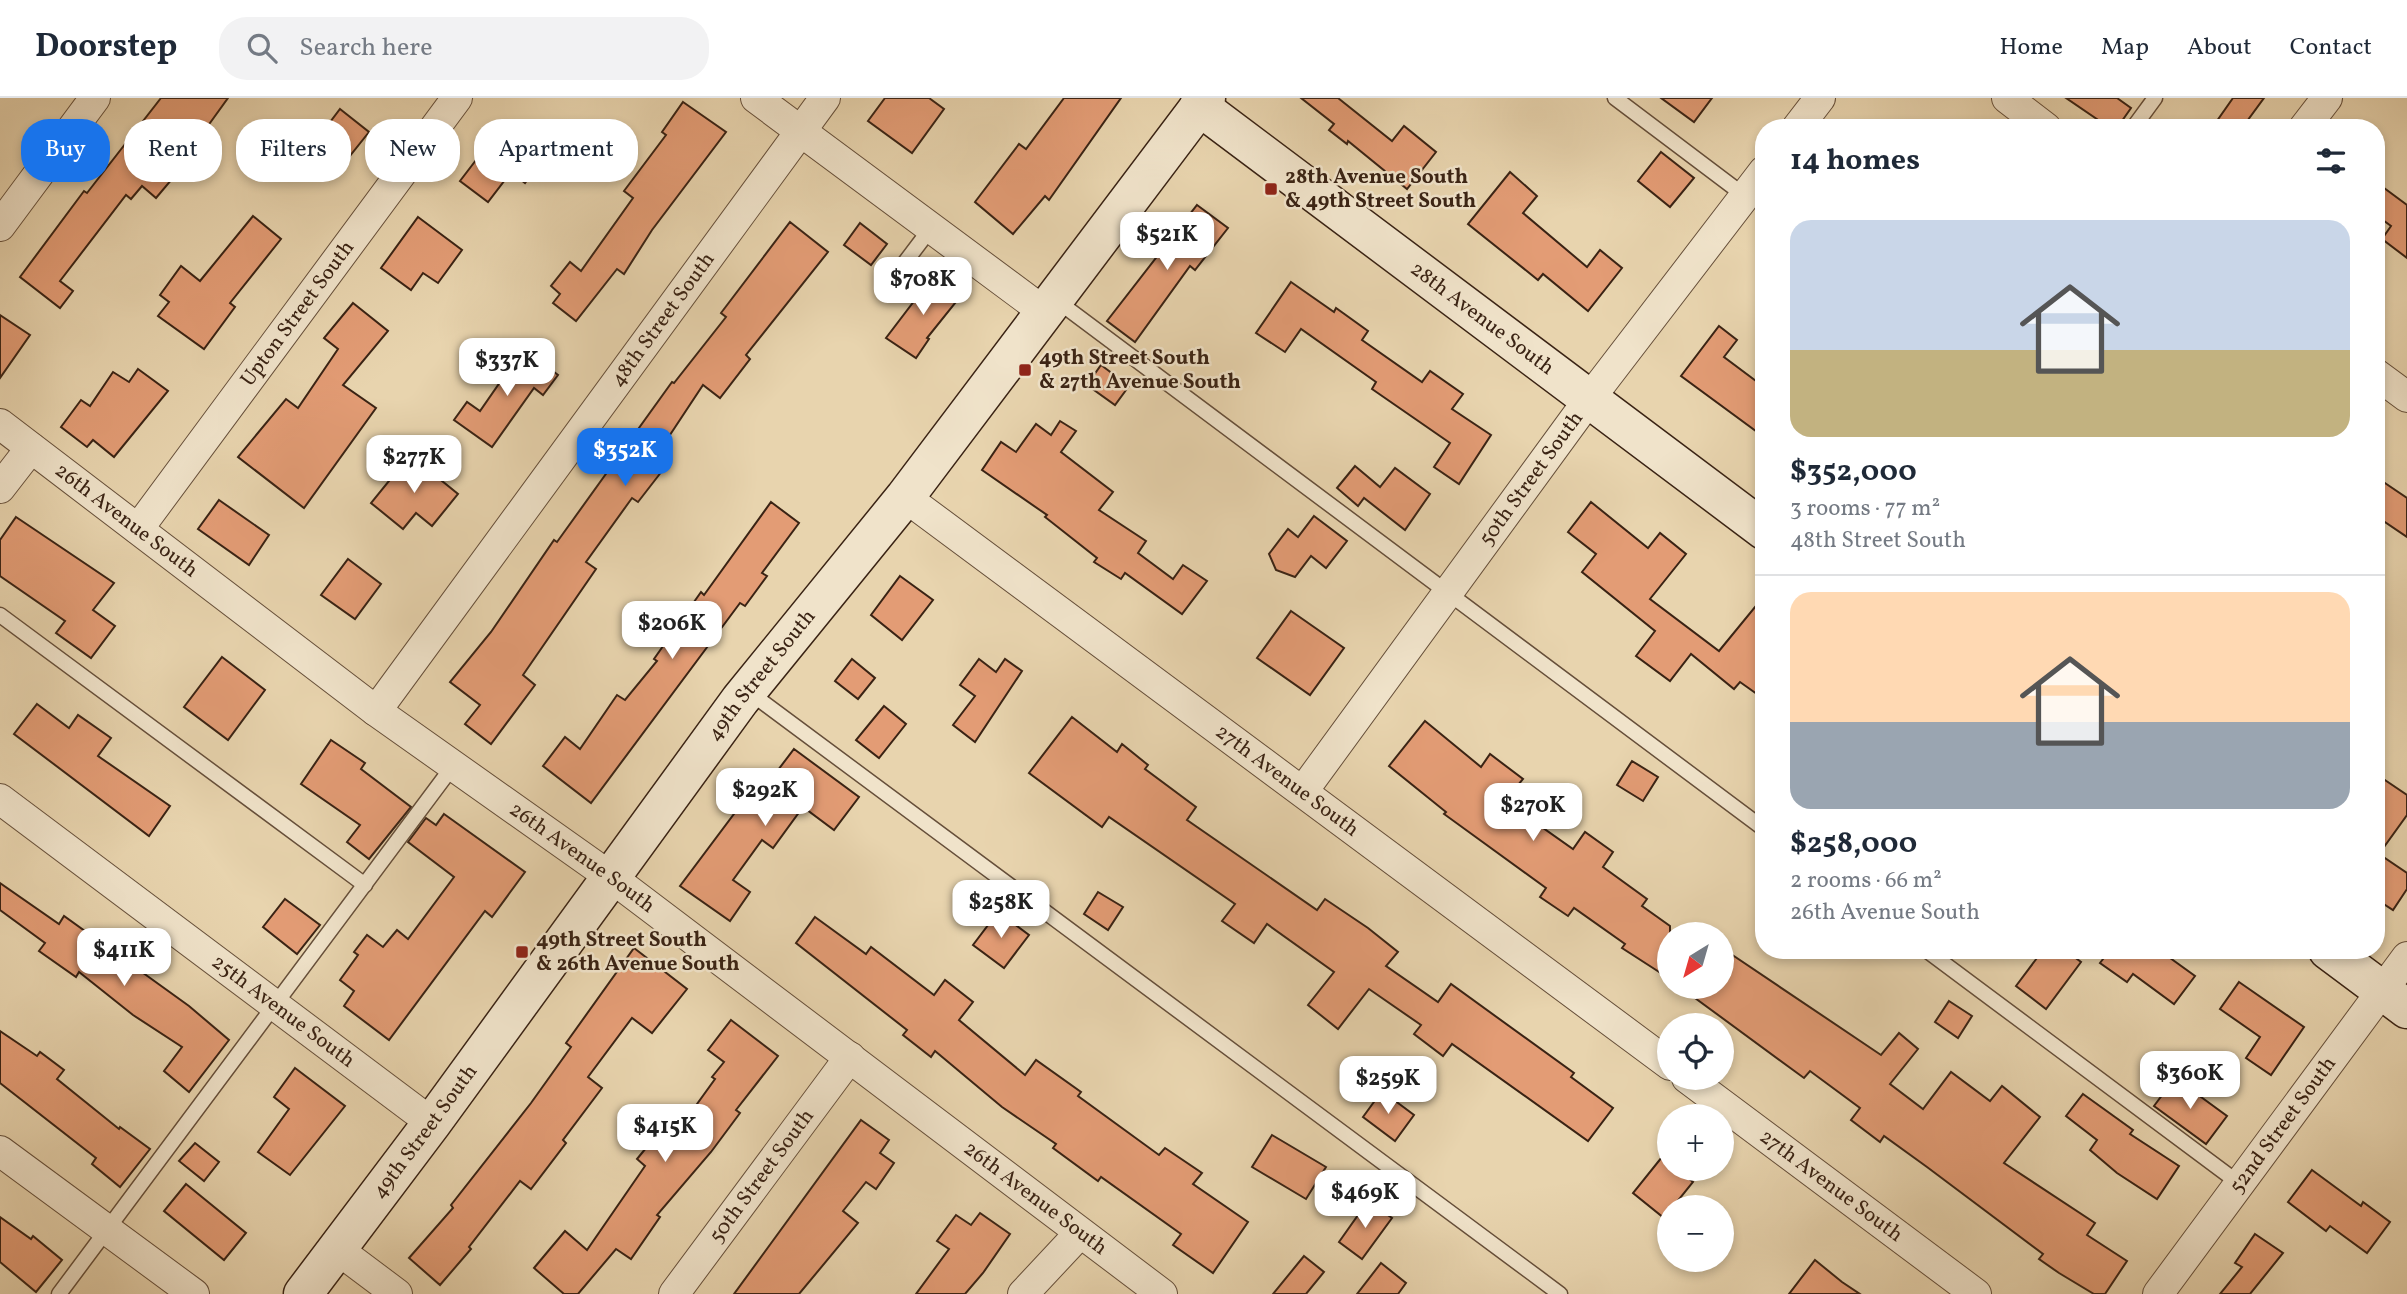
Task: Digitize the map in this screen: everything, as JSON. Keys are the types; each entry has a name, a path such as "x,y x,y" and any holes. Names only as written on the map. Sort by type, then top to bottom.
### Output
{"street":[{"path":"0,226 95,98"},
{"name":"Upton Street South","path":"138,529 457,98"},
{"path":"757,98 931,228 1048,304"},
{"name":"48th Street South","path":"376,711 825,98"},
{"path":"1804,119 1820,98"},
{"path":"2007,98 2034,119"},
{"path":"2312,119 2327,98"},
{"name":"49th Street South","path":"303,1294 432,1123 747,691 905,497 1203,102"},
{"name":"28th Avenue South","path":"1203,102 1755,523"},
{"name":"50th Street South","path":"1303,791 1590,398 1755,183"},
{"path":"2385,381 2407,397"},
{"name":"26th Avenue South","path":"0,424 376,711 612,878 1162,1294"},
{"path":"0,488 31,448"},
{"name":"27th Avenue South","path":"905,497 1657,1055"},
{"name":"25th Avenue South","path":"0,799 432,1123"},
{"name":"52nd Street South","path":"2158,1294 2239,1184 2395,999 2407,957"},
{"path":"2340,959 2395,999"},
{"name":"50th Street South","path":"674,1294 850,1057"},
{"name":"27th Avenue South","path":"1703,1090 1976,1294"},
{"path":"0,1151 194,1294"},
{"path":"1023,1294 1080,1233"},
{"path":"337,1249 397,1294"}],"lane":[{"path":"1615,98 1745,196"},
{"path":"2140,119 2155,98"},
{"path":"903,265 931,228"},
{"path":"1048,304 1448,593 1755,822"},
{"path":"0,615 365,885"},
{"path":"747,691 1560,1294"},
{"path":"59,1294 453,766"},
{"path":"1938,959 2239,1184"}],"building":[{"path":"161,98 228,98 213,119 145,119"},
{"path":"885,98 929,98 944,109 912,153 868,121"},
{"path":"1064,98 1121,98 1049,200 1045,196 1013,234 975,202 1019,144 1026,149"},
{"path":"1301,98 1338,98 1392,141 1404,126 1436,152 1407,189 1348,141 1347,144 1329,130 1334,124"},
{"path":"1661,98 1712,98 1694,122"},
{"path":"2066,98 2117,98 2131,108 2123,119 2097,119"},
{"path":"2233,98 2264,98 2249,119 2218,119"},
{"path":"683,102 726,132 652,230 624,274 617,269 576,321 553,303 560,294 551,286 570,262 581,271 633,198 624,191 631,182 638,182 638,172 666,135 662,132"},
{"path":"340,109 365,129 365,137 351,154 351,119 332,119"},
{"path":"124,146 124,182 170,182 156,198 142,186 131,199 126,195 60,281 73,291 60,308 20,277 84,191 87,193 96,182 110,182 110,163"},
{"path":"1661,152 1694,178 1670,207 1638,181"},
{"path":"474,163 474,182 503,182 488,202 460,181"},
{"path":"1510,172 1537,196 1523,213 1587,267 1600,250 1622,268 1588,311 1543,274 1538,280 1468,224"},
{"path":"2385,189 2407,205 2407,258 2385,241 2385,235 2391,226 2385,222"},
{"path":"1197,205 1228,228 1195,270 1190,266 1135,342 1107,321"},
{"path":"253,216 281,239 230,303 235,307 204,349 158,316 169,302 160,295 181,266 200,281"},
{"path":"418,217 462,250 438,283 423,273 411,290 381,268"},
{"path":"790,222 828,252 746,355 750,359 720,398 703,385 658,453 669,462 638,502 632,498 586,562 596,569 523,675 535,685 491,744 465,724 480,705 450,682 491,632 554,540 557,542 672,382 674,383 726,317 721,313"},
{"path":"860,223 887,244 871,265 844,245"},
{"path":"934,275 960,297 927,338 929,339 916,358 886,338"},
{"path":"1291,282 1334,312 1336,308 1368,331 1362,340 1422,382 1430,371 1463,394 1452,409 1491,435 1459,484 1434,467 1450,443 1372,389 1376,382 1301,329 1285,352 1256,333"},
{"path":"353,303 388,331 343,385 376,408 304,508 238,457 286,399 298,408 338,349 324,338"},
{"path":"0,315 30,335 0,378"},
{"path":"1719,326 1737,340 1724,357 1755,380 1755,430 1681,376"},
{"path":"523,349 558,375 543,395 534,388 492,447 454,420 467,402 480,411"},
{"path":"1101,365 1129,386 1115,405 1087,385"},
{"path":"138,369 168,391 114,457 93,440 87,447 61,427 81,400 90,406 113,372 129,382"},
{"path":"1060,421 1076,431 1061,452 1113,492 1099,510 1146,541 1138,553 1173,579 1183,565 1207,581 1182,614 1125,573 1121,579 1094,562 1097,558 1045,517 1047,515 982,470 1001,442 1016,452 1036,424 1051,435"},
{"path":"410,455 458,494 432,526 416,513 403,529 371,503"},
{"path":"1355,466 1380,487 1395,468 1430,494 1405,530 1364,498 1358,506 1337,488"},
{"path":"2385,483 2407,498 2407,537 2385,522"},
{"path":"219,500 269,535 249,565 198,529"},
{"path":"771,502 799,523 762,573 767,576 745,606 740,603 591,803 543,766 565,737 580,749 617,695 625,700 657,661 654,659 701,592 704,595"},
{"path":"1591,502 1648,548 1660,533 1686,554 1650,599 1719,651 1755,607 1755,693 1740,682 1734,689 1691,654 1670,681 1636,656 1655,631 1582,572 1596,554 1568,532"},
{"path":"1314,516 1347,541 1326,568 1311,556 1295,577 1276,570 1269,554 1288,529 1298,537"},
{"path":"16,517 114,583 93,610 115,626 91,658 56,633 65,621 0,576 0,540"},
{"path":"348,559 381,584 355,619 321,595"},
{"path":"900,576 933,600 902,640 871,615"},
{"path":"1291,611 1344,648 1310,695 1257,658"},
{"path":"222,657 265,690 228,740 184,707"},
{"path":"852,659 875,678 858,699 835,681"},
{"path":"979,659 996,672 1005,659 1022,671 975,742 953,725 975,696 960,685"},
{"path":"37,704 69,728 78,715 111,738 98,756 170,806 149,836 14,734"},
{"path":"884,706 906,724 879,758 856,740"},
{"path":"1072,717 1117,752 1122,744 1148,765 1145,769 1196,807 1187,820 1317,910 1325,899 1368,928 1398,952 1386,966 1438,1002 1451,984 1574,1073 1571,1077 1613,1108 1588,1141 1452,1044 1443,1056 1414,1034 1421,1025 1369,989 1338,1029 1308,1005 1334,972 1267,924 1254,943 1222,921 1235,904 1109,817 1102,827 1029,773"},
{"path":"1425,721 1481,767 1490,754 1523,779 1505,801 1573,849 1585,832 1613,852 1603,867 1647,899 1642,906 1664,922 1657,922 1657,971 1622,948 1625,944 1574,908 1568,916 1540,897 1546,888 1444,814 1446,812 1389,766"},
{"path":"331,740 365,763 361,769 411,807 369,859 347,842 360,825 301,784"},
{"path":"794,749 859,797 834,830 803,807 773,848 762,840 733,880 750,892 730,921 680,886 758,782 765,787"},
{"path":"1632,761 1658,777 1643,801 1617,785"},
{"path":"2385,780 2407,795 2407,815 2385,846"},
{"path":"444,814 525,872 492,917 485,911 389,1040 344,1006 354,991 340,980 358,955 354,952 367,935 383,947 397,930 408,939 454,877 408,842 426,818 436,825"},
{"path":"2385,858 2407,873 2407,889 2393,910 2385,905"},
{"path":"0,883 59,924 64,916 189,1006 229,1040 189,1092 164,1071 182,1047 133,1015 79,972 76,977 39,951 45,943 0,910"},
{"path":"1098,892 1123,907 1108,930 1084,914"},
{"path":"285,899 320,925 297,954 263,927"},
{"path":"998,912 1029,935 1004,968 973,945"},
{"path":"815,917 866,954 871,947 934,995 945,980 973,1002 959,1020 1025,1075 1036,1060 1081,1092 1078,1096 1159,1155 1165,1148 1202,1173 1193,1184 1248,1222 1213,1273 1173,1245 1181,1234 1101,1177 1098,1181 1053,1148 1056,1144 1002,1107 935,1051 931,1057 903,1035 907,1030 796,943"},
{"path":"634,948 687,989 652,1033 632,1018 588,1077 602,1088 563,1140 566,1143 531,1189 520,1181 469,1247 471,1249 440,1285 409,1258 453,1208 451,1205 531,1103 571,1047 566,1043"},
{"path":"1734,956 1881,1055 1899,1033 1918,1049 1890,1084 1923,1109 1951,1072 1990,1101 2002,1086 2040,1117 2004,1163 2095,1223 2087,1235 2127,1261 2105,1294 2094,1294 2059,1273 2039,1259 2043,1254 1927,1167 1884,1136 1880,1142 1851,1120 1860,1108 1810,1071 1804,1078 1734,1027 1734,1013 1715,1013 1696,999 1734,999"},
{"path":"2036,959 2077,959 2081,962 2046,1009 2016,986"},
{"path":"2103,959 2171,959 2195,976 2174,1004 2133,974 2127,982 2100,963"},
{"path":"2239,982 2304,1027 2271,1075 2246,1058 2260,1037 2220,1009"},
{"path":"1949,1001 1972,1016 1958,1038 1935,1022"},
{"path":"731,1020 778,1056 736,1110 740,1113 711,1152 657,1215 660,1217 631,1259 616,1249 578,1294 564,1294 534,1268 565,1231 587,1250 645,1166 637,1159 660,1131 671,1140 715,1079 712,1077 724,1062 708,1050"},
{"path":"0,1031 37,1056 40,1052 64,1070 57,1079 119,1129 120,1127 150,1149 120,1187 92,1164 96,1158 0,1083"},
{"path":"295,1068 345,1106 290,1175 258,1152 289,1109 274,1097"},
{"path":"2175,1078 2227,1116 2206,1144 2154,1106"},
{"path":"1382,1091 1414,1115 1395,1141 1363,1117"},
{"path":"2083,1094 2133,1130 2130,1134 2179,1166 2157,1199 2117,1173 2090,1150 2097,1140 2066,1116"},
{"path":"861,1120 889,1140 880,1153 894,1163 876,1189 866,1182 843,1211 858,1223 799,1294 734,1294"},
{"path":"1272,1135 1326,1167 1306,1199 1252,1167"},
{"path":"195,1143 219,1162 204,1181 179,1161"},
{"path":"1657,1163 1657,1181 1693,1182 1683,1195 1657,1195 1657,1212 1633,1193"},
{"path":"2312,1170 2361,1206 2363,1202 2390,1222 2367,1253 2330,1226 2326,1231 2288,1202"},
{"path":"186,1184 246,1233 224,1260 164,1211"},
{"path":"1368,1201 1392,1218 1362,1259 1339,1242"},
{"path":"980,1213 1010,1234 983,1273 965,1294 916,1294 949,1249 937,1241 956,1215 971,1225"},
{"path":"0,1217 31,1239 33,1236 62,1260 36,1292 0,1262"},
{"path":"2255,1234 2283,1253 2250,1294 2220,1294 2242,1267 2235,1263"},
{"path":"1304,1256 1324,1272 1306,1294 1273,1294"},
{"path":"1815,1260 1842,1282 1860,1294 1789,1294"},
{"path":"1381,1263 1406,1283 1398,1294 1357,1294"}],"place":[{"name":"28th Avenue South & 49th Street South","path":"1271,189"},
{"name":"49th Street South & 27th Avenue South","path":"1025,370"},
{"name":"49th Street South & 26th Avenue South","path":"522,952"}]}
